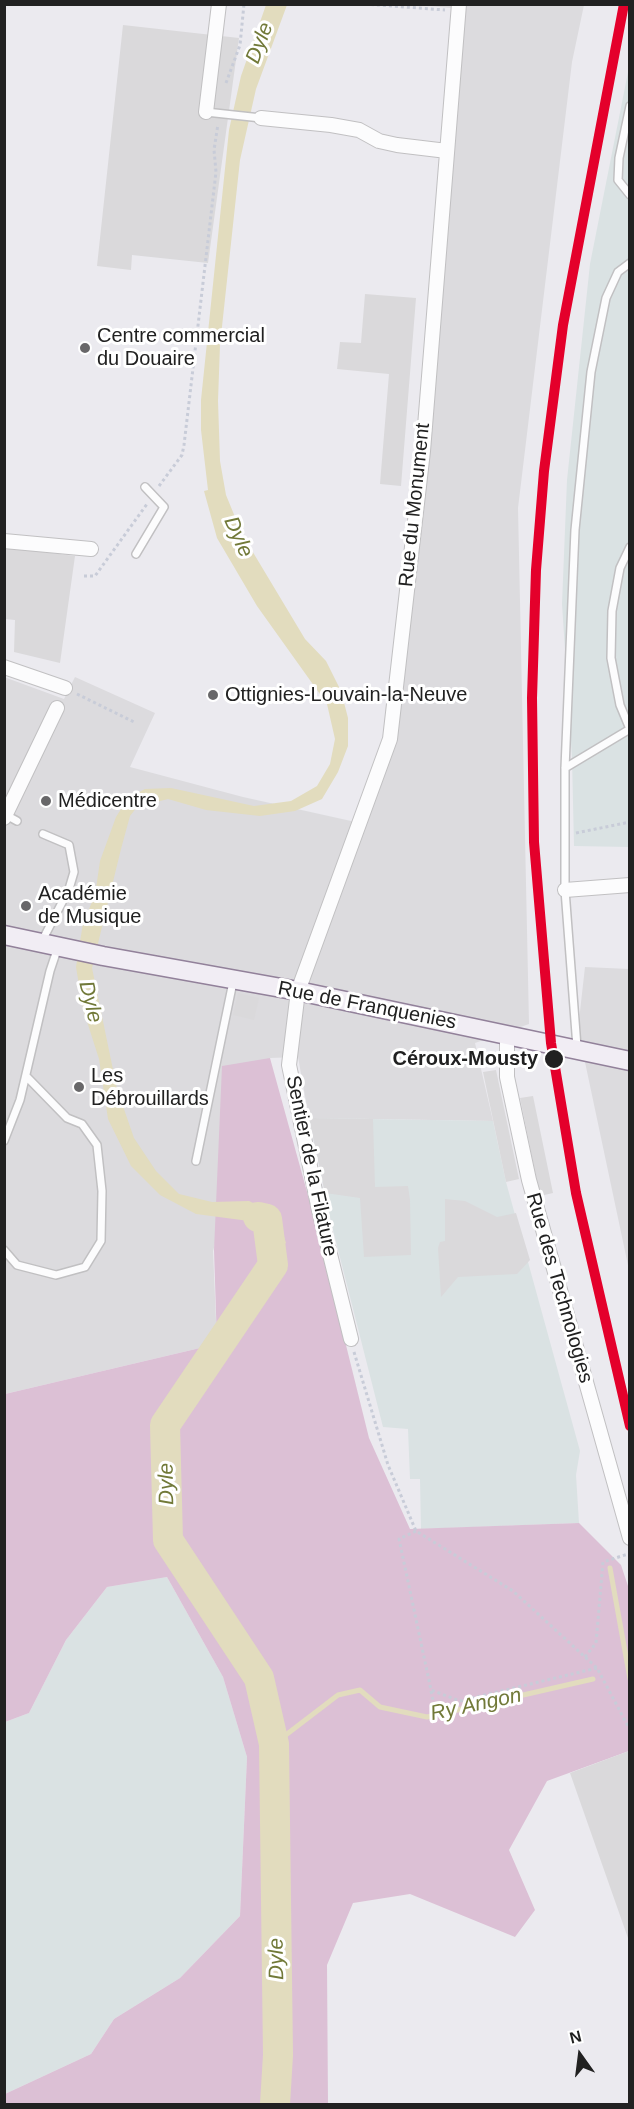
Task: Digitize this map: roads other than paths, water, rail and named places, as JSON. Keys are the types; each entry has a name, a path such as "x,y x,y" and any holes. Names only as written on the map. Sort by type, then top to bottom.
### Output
{"street":[{"path":"213,112 219,4"},
{"name":"Rue du Monument","path":"298,991 390,739 423,451 459,8"},
{"path":"261,118 331,124 359,130 379,141 447,151"},
{"path":"4,541 91,549"},
{"path":"4,667 65,688"},
{"path":"9,818 57,708"},
{"path":"565,890 630,885"},
{"name":"Rue de Franquenies","path":"4,935 103,956 298,991 630,1061"},
{"name":"Sentier de la Filature","path":"298,991 289,1065 319,1210 351,1339"},
{"name":"Rue des Technologies","path":"507,1035 507,1077 528,1180 630,1538"}],"lane":[{"path":"630,105 619,158 618,180 630,195"},
{"path":"213,112 261,118"},
{"path":"577,1048 565,890 565,768 575,530 591,372 606,298 618,272 630,263"},
{"path":"136,554 164,507 145,487"},
{"path":"565,768 630,729 620,705 611,658 612,611 620,568 630,548"},
{"path":"57,708 65,688"},
{"path":"4,1141 27,1076 74,872 69,845 43,834"},
{"path":"196,1161 234,980"},
{"path":"4,1250 17,1265 56,1275 84,1267 101,1241 102,1191 96,1145 82,1124 67,1118 27,1076"}],"water":[{"path":"266,5 287,5 256,89 240,160 220,345 218,401 220,461 226,495 242,534 305,639 326,661 341,691 348,718 348,746 338,772 322,799 295,811 260,816 206,810 168,799 137,807 130,816 92,968 117,1089 134,1138 156,1171 179,1194 212,1202 249,1201 277,1214 286,1243 266,1253 267,1244 263,1229 249,1221 196,1214 160,1195 131,1166 108,1119 99,1059 83,1009 76,967 83,923 95,895 100,861 116,817 128,798 145,789 171,788 254,806 291,801 317,786 330,764 335,739 327,704 257,606 217,538 204,491 208,490 201,430 201,400 229,130 241,76"}],"waterway":[{"name":"Dyle","path":"258,1217 267,1219 273,1265 165,1425 168,1540 259,1678 274,1744 278,2055 275,2104"},
{"name":"Ry Angon","path":"610,1568 630,1679"},
{"name":"Ry Angon","path":"274,1744 338,1695 360,1690 380,1707 427,1717 593,1679"}],"place":[{"name":"Centre commercial du Douaire","path":"85,348"},
{"name":"Ottignies-Louvain-la-Neuve","path":"213,695"},
{"name":"Médicentre","path":"46,801"},
{"name":"Académie de Musique","path":"26,906"},
{"name":"Céroux-Mousty","path":"554,1059"},
{"name":"Les Débrouillards","path":"79,1087"}]}
